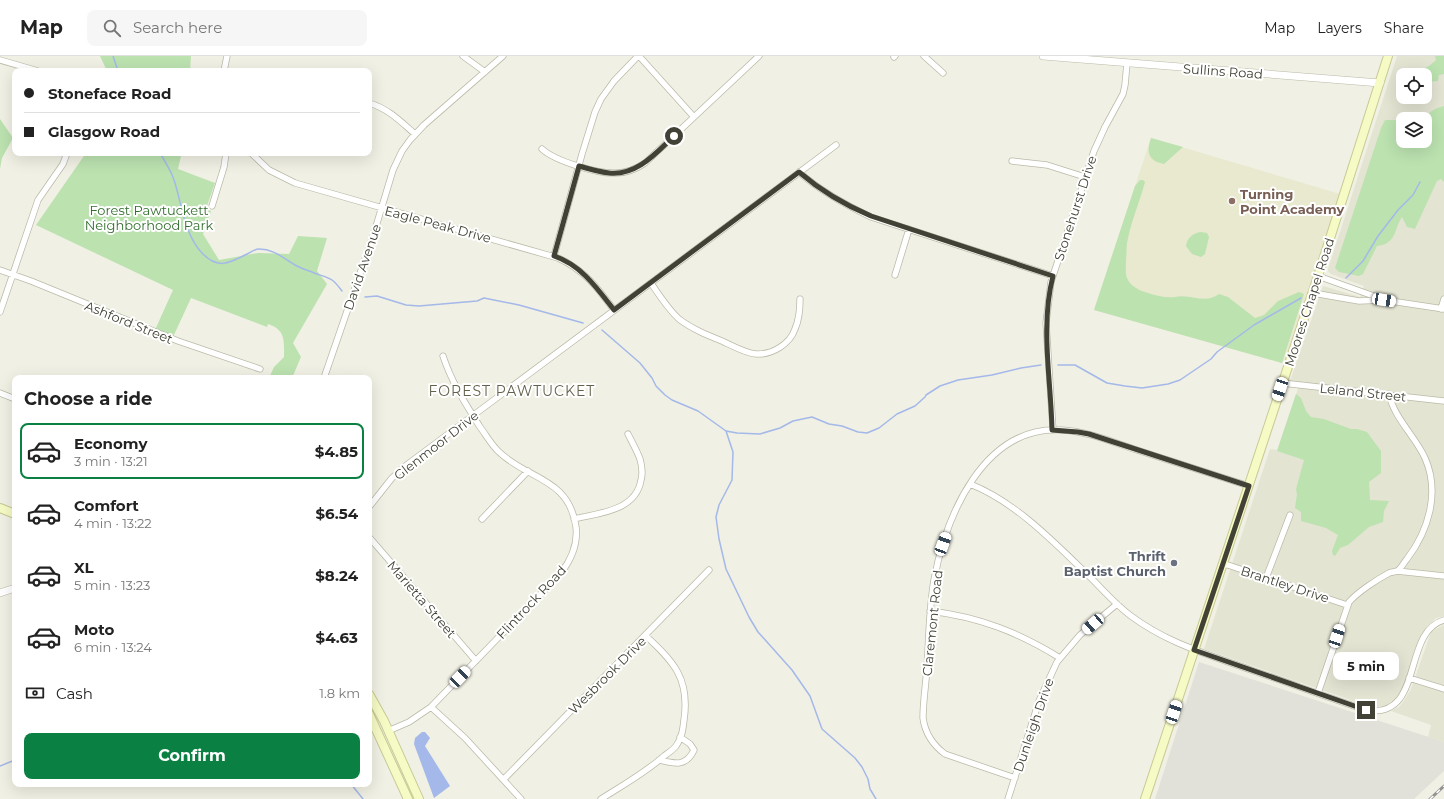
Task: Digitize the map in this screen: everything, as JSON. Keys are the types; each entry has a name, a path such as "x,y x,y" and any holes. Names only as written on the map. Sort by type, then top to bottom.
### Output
{"main road":[{"name":"Moores Chapel Road","path":"1145,799 1318,276 1388,56"},
{"path":"0,508 12,513"},
{"path":"372,700 419,799"},
{"path":"372,721 408,799"}],"street":[{"path":"225,68 227,56"},
{"path":"463,56 485,72"},
{"name":"David Avenue","path":"325,375 398,158 415,134 503,56"},
{"path":"554,256 591,123 602,99 614,81 639,56 694,118"},
{"path":"542,149 550,156 579,166 610,173 633,170 645,163 759,56"},
{"path":"924,56 942,73"},
{"name":"Sullins Road","path":"1043,56 1380,83"},
{"path":"0,60 28,68"},
{"name":"Stonehurst Drive","path":"1052,430 1046,323 1053,276 1098,140 1123,94 1127,63"},
{"path":"372,104 390,112 415,134"},
{"name":"Glenmoor Drive","path":"372,503 392,478 404,467 836,145"},
{"path":"0,312 38,200 63,164 66,156"},
{"path":"212,206 224,167 226,156"},
{"name":"Eagle Peak Drive","path":"253,156 269,170 291,182 554,256 568,262 586,276 614,310"},
{"path":"1012,161 1047,165 1085,177"},
{"path":"799,172 812,183 852,208 871,216 1053,276"},
{"path":"895,275 909,229"},
{"name":"Ashford Street","path":"0,270 178,342 260,369"},
{"path":"1318,276 1384,300"},
{"path":"651,283 672,311 686,324 743,350 756,354 778,349 791,337 797,322 800,299"},
{"path":"1312,293 1359,301 1384,300 1443,309 1444,299"},
{"name":"Flintrock Road","path":"388,731 409,722 431,707 566,567 572,556 575,545 576,531 572,511 562,494 552,485 509,460 498,451 473,416 453,383 443,356"},
{"name":"Leland Street","path":"1282,383 1444,401"},
{"path":"0,393 12,397"},
{"path":"1389,394 1393,407 1423,454 1428,466 1432,486 1431,504 1424,530 1415,549 1397,570"},
{"name":"Claremont Road","path":"1015,778 948,755 939,749 929,736 924,723 923,711 930,611 943,544 957,509 970,484 986,462 1002,448 1030,435 1052,430 1078,432 1089,434 1249,486"},
{"path":"574,519 619,508 631,500 636,494 641,483 642,467 640,459 628,434"},
{"path":"482,519 528,471"},
{"path":"970,484 996,496 1021,514 1117,604 1153,631 1194,650 1366,710 1372,711 1385,709 1399,700 1405,691 1420,648 1427,633 1435,624 1444,620"},
{"path":"1266,578 1290,516"},
{"name":"Marietta Street","path":"372,540 476,661"},
{"name":"Brantley Drive","path":"1222,565 1228,565 1348,605"},
{"name":"Wesbrook Drive","path":"504,779 646,636 709,570"},
{"path":"1318,693 1348,605 1355,596 1390,572 1397,570 1444,576"},
{"path":"0,593 12,589"},
{"name":"Dunleigh Drive","path":"1008,799 1039,701 1049,677 1060,658 1080,635 1117,604"},
{"path":"930,611 954,614 995,625 1032,641 1060,658"},
{"path":"601,799 660,760 676,746 682,734 686,710 683,682 675,666 646,636"},
{"path":"1410,678 1444,689"},
{"path":"431,707 465,738 521,799"},
{"path":"660,760 674,763 684,763 691,756 694,750 690,744 680,737"}],"shaded area":[{"path":"1397,56 1444,56 1444,616 1436,618 1426,628 1398,698 1385,706 1371,707 1204,649 1270,449 1277,450 1300,383 1290,381 1323,286 1360,297 1364,286 1331,274 1328,271"},
{"path":"1151,138 1340,194 1285,364 1094,310"},
{"path":"1444,625 1444,742 1428,737 1431,725 1391,711 1399,707 1411,689 1431,633"},
{"path":"1199,662 1444,742 1444,771 1414,799 1155,799"}],"green space":[{"path":"100,56 191,56 190,68 106,68"},
{"path":"1435,56 1444,56 1444,74 1439,75 1438,81 1432,81 1432,68 1425,68 1436,60"},
{"path":"1444,106 1444,182 1441,179 1437,181 1415,229 1407,227 1402,217 1390,241 1377,246 1363,274 1359,276 1339,272 1335,268 1381,128 1385,120 1396,120 1396,148 1432,148 1432,112 1431,112"},
{"path":"0,119 12,137 12,140 2,158 0,169"},
{"path":"1151,138 1183,147 1164,164 1159,163 1152,158 1149,152 1149,143"},
{"name":"Forest Pawtuckett Neighborhood Park","path":"84,156 181,156 178,169 215,183 206,209 211,211 203,234 219,260 258,253 289,254 298,236 327,238 317,271 327,284 293,343 301,357 293,375 270,375 274,367 284,357 283,337 274,326 268,324 267,327 191,298 173,337 155,330 173,290 36,225"},
{"path":"1140,180 1145,182 1127,243 1126,273 1128,281 1142,291 1165,297 1187,296 1208,299 1219,294 1228,297 1255,318 1264,315 1278,301 1299,292 1304,294 1282,363 1094,310 1135,186"},
{"path":"1195,233 1207,233 1209,237 1205,254 1201,257 1192,254 1186,246 1191,236"},
{"path":"1296,394 1301,398 1306,411 1311,417 1324,419 1351,429 1367,432 1381,451 1381,473 1369,482 1370,500 1389,501 1384,511 1383,522 1369,527 1348,545 1340,548 1335,556 1333,555 1332,551 1338,535 1326,528 1301,521 1301,512 1295,508 1297,494 1296,489 1304,460 1277,451"}],"water":[{"path":"422,732 425,732 430,738 425,746 450,786 434,798 414,744 415,738"}],"waterway":[{"path":"113,56 117,68"},
{"path":"162,156 173,176 187,228 196,245 207,258 218,263 228,263 255,250 264,249 278,254 299,267 330,279 342,291"},
{"path":"1346,278 1363,261 1378,236 1398,210 1413,195 1420,182"},
{"path":"365,297 377,296 406,305 419,306 477,301 484,298 519,305 583,323"},
{"path":"1058,365 1075,365 1107,383 1142,388 1168,384 1180,380 1211,359 1217,352 1254,325 1301,298"},
{"path":"602,330 640,363 652,378 656,386 665,395 672,400 698,411 726,431 737,433 760,434 780,428 793,421 812,417 829,424 867,433 879,428 897,414 915,406 926,395 940,386 958,380 1041,365"},
{"path":"726,431 733,452 732,480 719,505 716,517 719,539 726,569 749,617 758,632 792,670 810,696 822,729 855,758 862,767 868,779 870,789 876,799"},
{"path":"0,766 12,761"},
{"path":"353,787 363,799"}],"railway":[{"path":"1430,799 1444,786"}],"place":[{"name":"Turning Point Academy","path":"1232,201"},
{"name":"Thrift Baptist Church","path":"1174,563"}],"district":[{"name":"FOREST PAWTUCKET","path":"512,391"}],"route":[{"path":"674,136 645,163 633,170 617,174 579,166 554,256 568,262 586,276 597,287 614,310 799,172 834,197 852,208 871,216 1053,276 1046,323 1052,430 1089,434 1249,486 1194,650 1366,710"}]}
